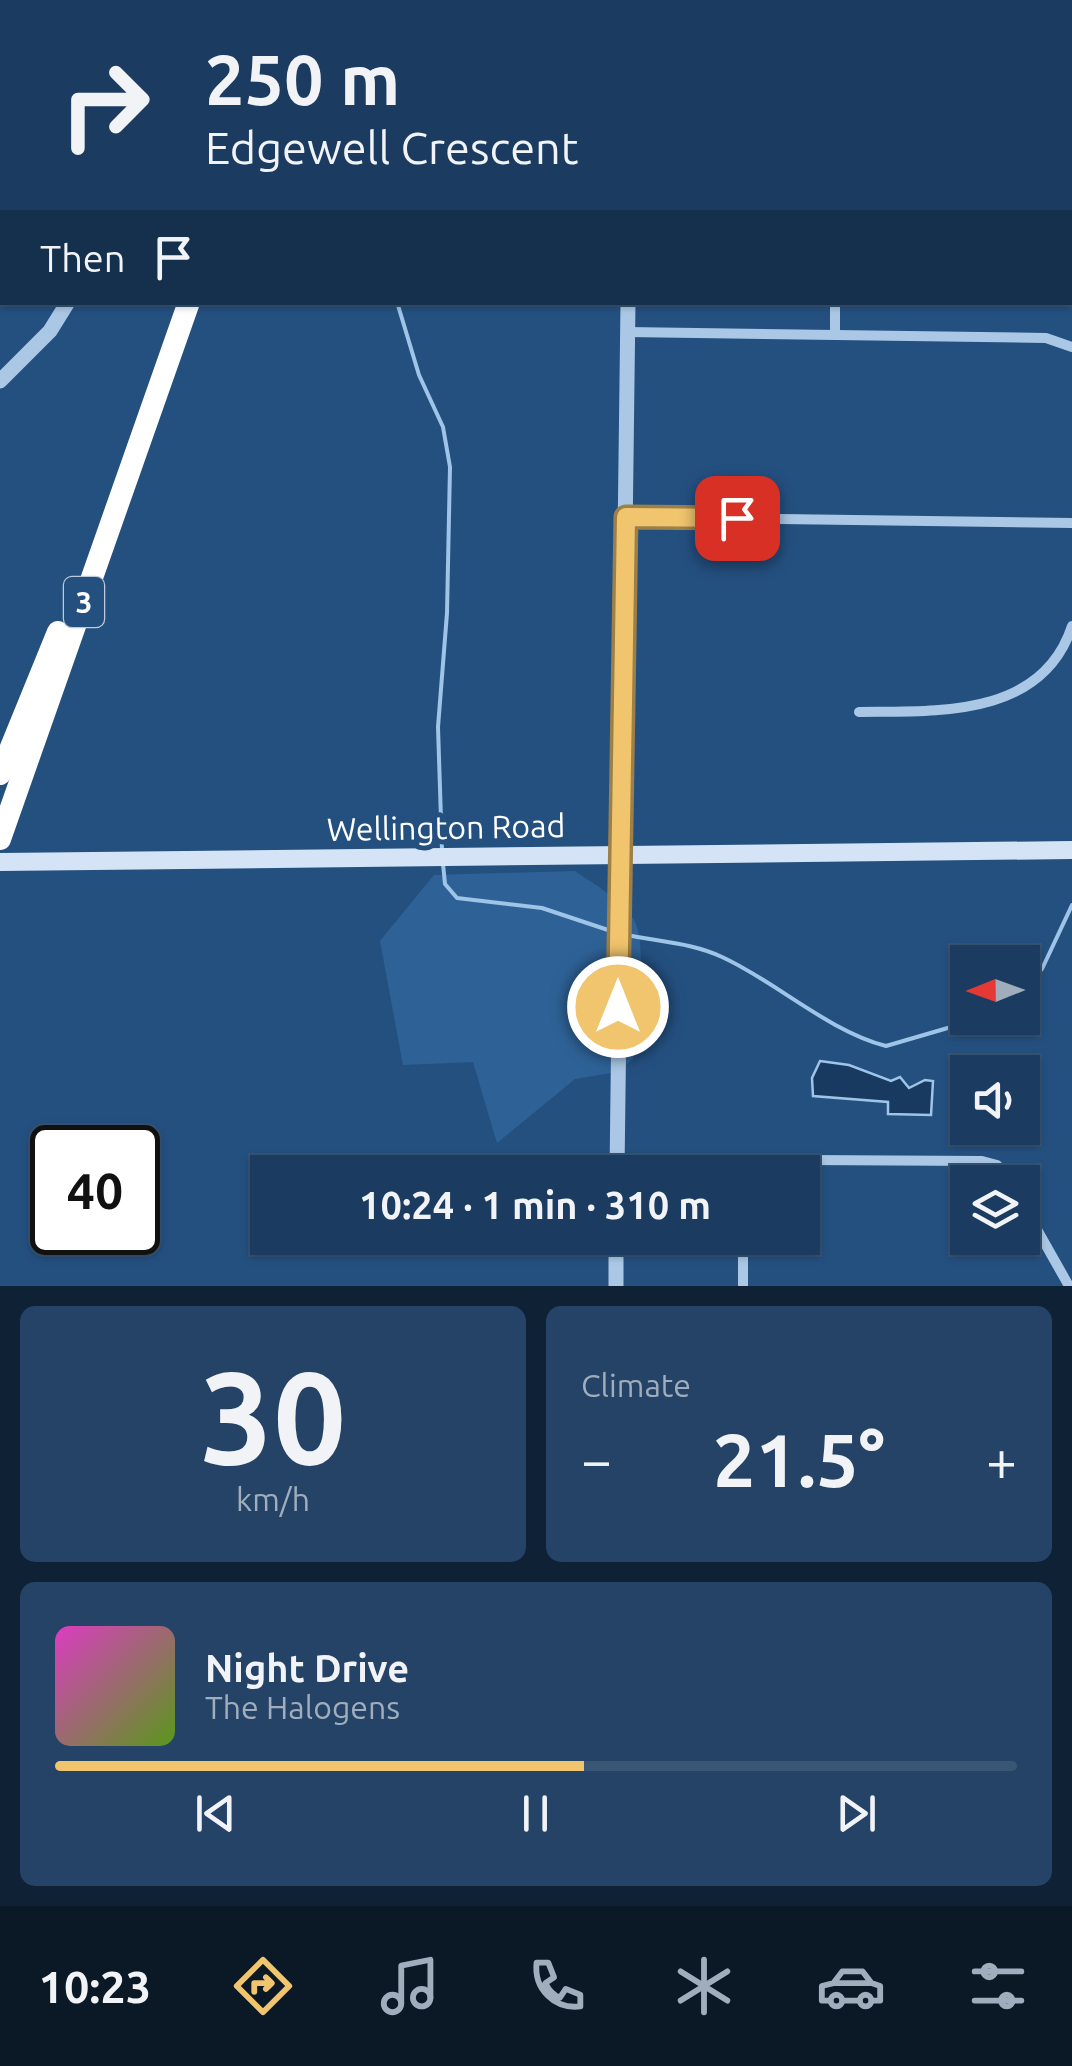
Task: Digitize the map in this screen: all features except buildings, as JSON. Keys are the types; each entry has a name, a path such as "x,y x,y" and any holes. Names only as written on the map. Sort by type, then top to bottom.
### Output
{"highway":[{"name":"3","path":"0,839 188,305"},
{"path":"0,774 168,365"}],"main road":[{"name":"Wellington Road","path":"0,862 1072,850"}],"street":[{"path":"0,382 50,331 66,305"},
{"path":"617,1155 628,305"},
{"path":"835,305 835,332"},
{"path":"628,332 1046,338 1072,347"},
{"path":"626,517 1072,523"},
{"path":"858,712 946,711 1009,696 1038,678 1066,644 1072,626"},
{"path":"820,1165 982,1161 995,1165"},
{"path":"1040,1235 1069,1286"},
{"path":"616,1255 616,1286"},
{"path":"743,1255 743,1286"}],"shaded area":[{"path":"575,871 622,905 638,932 641,967 633,1059 617,1072 575,1079 497,1143 473,1062 403,1065 380,941 434,875"},
{"path":"820,1061 849,1065 891,1081 900,1077 909,1088 925,1080 933,1081 931,1115 888,1114 888,1102 813,1096 812,1078"}],"waterway":[{"path":"398,305 419,375 443,427 450,467 447,613 438,727 442,850"},
{"path":"443,864 445,884 457,898 542,908 614,932"},
{"path":"1040,971 1072,905"},
{"path":"623,934 686,945 722,957 843,1029 886,1046 950,1027"}],"route":[{"path":"618,1007 626,517 737,518"}]}
